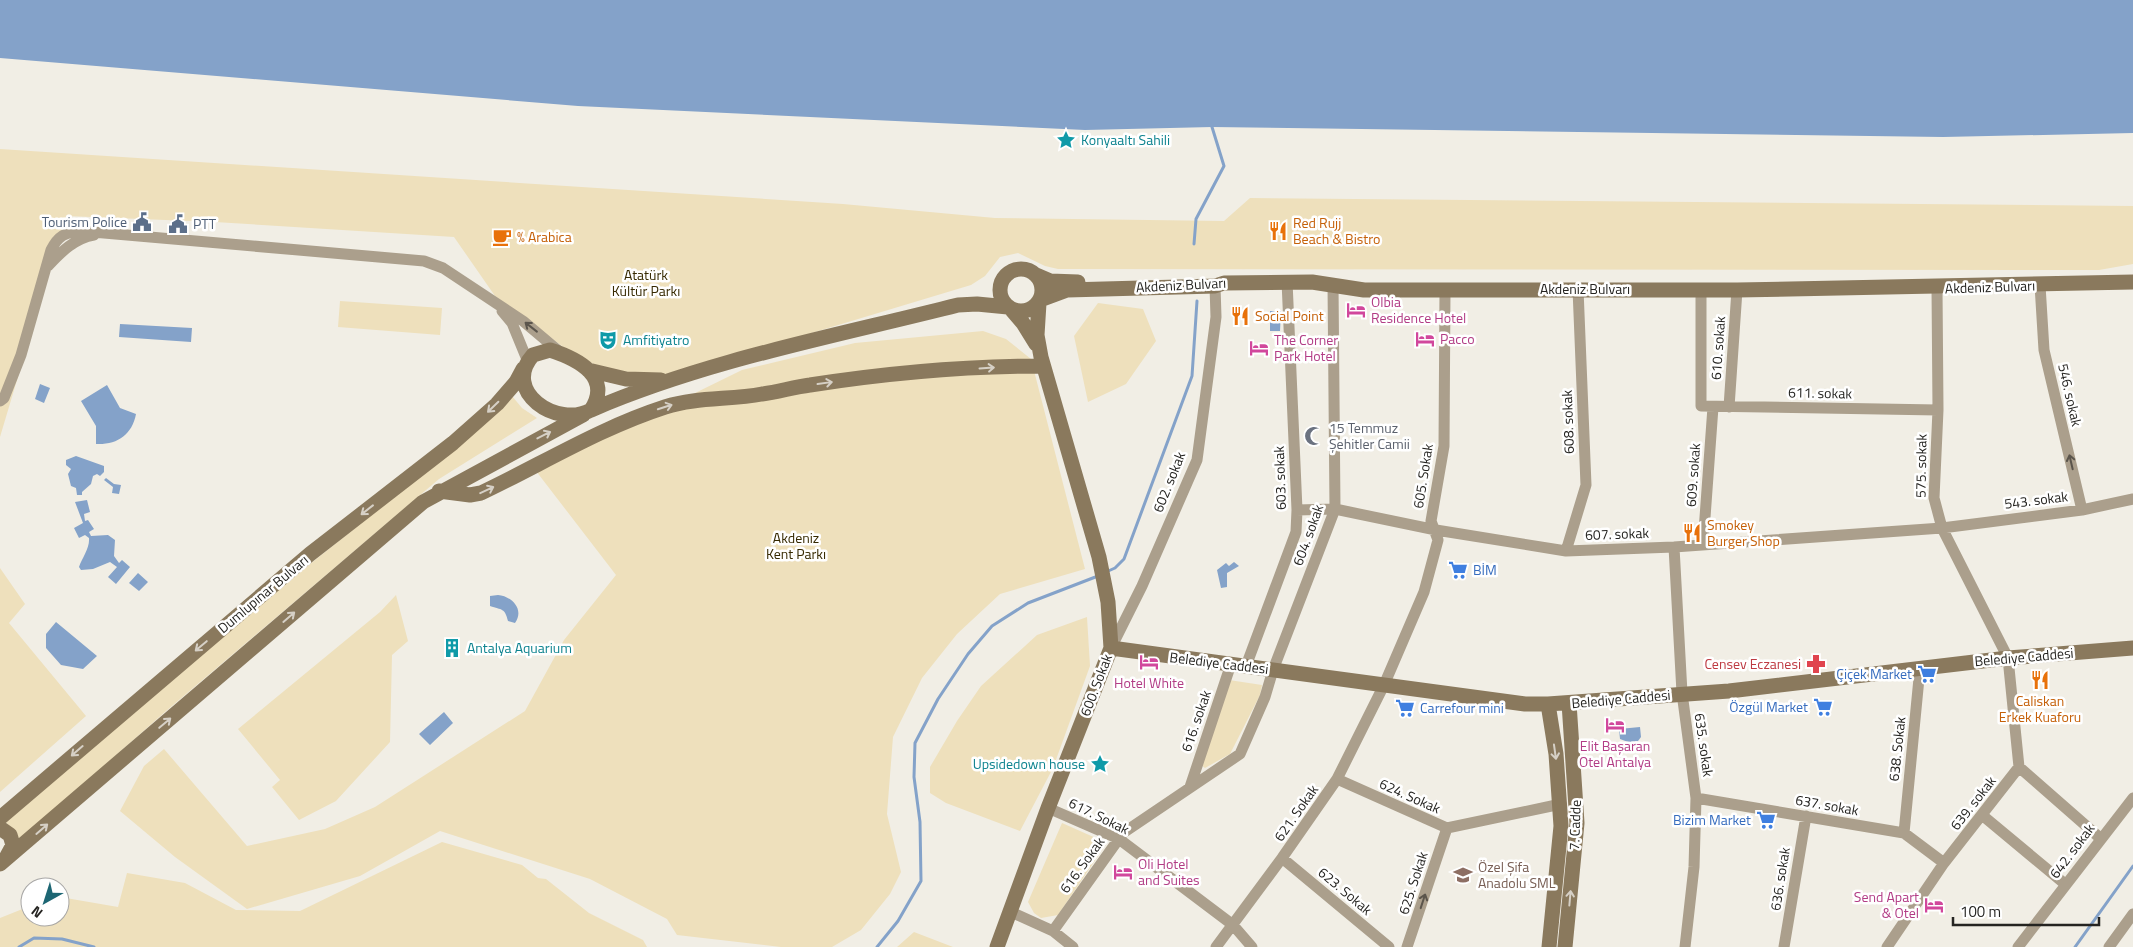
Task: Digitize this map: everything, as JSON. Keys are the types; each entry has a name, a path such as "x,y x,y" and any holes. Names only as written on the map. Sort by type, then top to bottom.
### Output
{"main road":[{"path":"2,862 423,502 440,491 587,413 599,392 595,378 588,370 562,354 550,350 532,355 526,366 525,388 538,404 559,414 577,417 587,413 667,381 958,305 990,291 1011,271 1021,268 1050,281 1060,282 1216,280 1220,284"},
{"path":"1036,275 1042,284 1036,320 1042,362"},
{"path":"1003,279 1001,297 1032,337 1042,362"},
{"name":"Akdeniz Bulvarı","path":"1040,301 1067,290 1287,281 1333,284 1364,290 1936,288 2133,282"},
{"path":"958,305 977,304 1026,311 1040,301"},
{"path":"440,491 470,495 481,493 549,457 620,425 680,403 763,394 808,385 888,374 1042,362"},
{"name":"600. Sokak","path":"997,947 1009,911 1110,648 1108,602 1099,557 1042,362"},
{"name":"Dumlupınar Bulvarı","path":"0,818 310,554 453,443 497,404 516,382 526,366"},
{"path":"588,370 626,378 667,381"},
{"name":"Belediye Caddesi","path":"1110,648 1525,704 1569,703 1682,693 1729,691 2008,658 2130,653"},
{"name":"7. Cadde","path":"1565,947 1577,822 1569,703"},
{"name":"7. Cadde","path":"1548,704 1561,804 1561,826 1549,947"},
{"path":"0,828 10,834 13,845 2,862"}],"street":[{"path":"0,401 4,398 21,356 47,267 63,250 75,242 85,237 101,234 356,253 424,261 443,268 497,304 535,330 562,354"},
{"name":"603. sokak","path":"1239,665 1296,532 1297,510 1287,281"},
{"name":"602. sokak","path":"1110,648 1142,586 1197,460 1220,284"},
{"name":"604. sokak","path":"1190,787 1240,754 1265,697 1273,670 1335,509 1333,284"},
{"name":"546. sokak","path":"2040,285 2044,350 2082,510"},
{"name":"575. sokak","path":"1936,288 1938,410 1934,498 1942,528 2008,658"},
{"name":"608. sokak","path":"1566,551 1586,485 1578,289"},
{"name":"609. sokak","path":"1700,289 1707,406 1703,545"},
{"name":"605. Sokak","path":"1384,685 1424,592 1438,540 1436,530 1431,521 1444,446 1445,290"},
{"name":"610. sokak","path":"1729,407 1737,290"},
{"path":"497,304 512,323 526,366"},
{"name":"611. sokak","path":"1707,406 1938,410"},
{"name":"543. sokak","path":"1942,528 2082,510 2133,499"},
{"name":"607. sokak","path":"1297,510 1335,509 1436,530 1566,551 1674,547 1942,528"},
{"name":"635. sokak","path":"1674,547 1682,693 1696,798 1694,867 1685,947"},
{"path":"2008,658 2019,767 2100,838"},
{"name":"616. sokak","path":"1190,787 1239,665"},
{"name":"638. Sokak","path":"1904,833 1920,668"},
{"name":"621. Sokak","path":"1216,947 1282,858 1337,779 1384,685"},
{"name":"639. sokak","path":"1888,947 1944,863 2019,767"},
{"name":"624. Sokak","path":"1337,779 1447,828 1561,804"},
{"name":"616. Sokak","path":"1053,931 1123,833 1190,787"},
{"name":"637. sokak","path":"1696,798 1904,833 1944,863"},
{"name":"642. sokak","path":"2018,947 2100,838 2133,798"},
{"name":"617. Sokak","path":"1048,808 1119,839 1233,924 1252,947"},
{"name":"636. sokak","path":"1784,947 1806,816"},
{"path":"1982,816 2065,884"},
{"name":"625. Sokak","path":"1407,947 1447,828"},
{"name":"623. Sokak","path":"1282,858 1389,947"},
{"path":"1009,911 1053,931 1073,947"},
{"path":"2109,947 2131,921"}],"green space":[{"name":"Atatürk Kültür Parkı","path":"0,149 843,204 995,218 1224,221 1250,198 2133,206 2133,264 2099,270 1058,269 1045,266 1018,253 1000,257 985,276 971,285 692,369 664,375 605,370 570,352 495,296 454,237 215,222 66,216 0,437"},
{"path":"340,301 442,308 440,335 338,327"},
{"path":"1098,303 1143,309 1156,341 1126,384 1088,402 1074,336"},
{"name":"Akdeniz Kent Parkı","path":"983,331 1006,339 1031,359 1085,569 1000,594 957,634 922,678 893,737 887,814 901,872 890,894 861,930 832,947 781,947 677,935 667,919 590,879 440,831 360,876 247,909 175,857 120,811 144,766 164,749 247,846 325,829 375,807 525,711 564,640 616,575 536,471 742,370 855,343"},
{"path":"512,396 522,408 537,418 439,479 165,712 20,840 4,820 279,589 452,450"},
{"path":"0,568 25,604 9,623 86,716 0,792"},
{"path":"396,595 408,641 392,655 390,742 336,801 299,820 272,787 280,780 238,729 380,612"},
{"path":"1087,617 1090,666 1053,768 1020,831 946,803 930,793 930,767 957,721 981,686 1037,635"},
{"path":"1229,680 1262,685 1260,695 1230,754 1205,768 1201,765"},
{"path":"1062,823 1107,843 1058,915 1041,918 1034,913 1028,902"},
{"path":"442,842 522,865 538,878 546,879 589,913 643,940 647,947 0,947 0,918 20,910 20,927 70,927 70,899 118,907 127,873 185,883 236,910 300,911"},
{"path":"914,932 953,947 897,947"}],"water":[{"path":"0,0 2133,0 2133,133 1943,137 1212,127 1085,130 578,106 0,58"},
{"path":"1270,311 1281,311 1280,331 1270,331"},
{"path":"120,324 192,328 191,342 119,337"},
{"path":"40,384 50,388 44,403 35,399"},
{"path":"107,385 120,408 136,414 131,428 122,437 111,443 96,444 96,426 81,401"},
{"path":"76,456 104,466 104,472 100,476 97,474 93,476 91,484 82,492 82,495 77,495 76,488 71,486 68,474 71,469 66,465 66,460"},
{"path":"106,478 114,484 121,485 119,494 112,493 113,487 104,480"},
{"path":"87,500 90,512 84,514 85,521 88,520 94,529 89,532 91,536 108,535 115,540 114,556 119,563 122,560 130,567 116,584 108,577 117,567 110,562 93,569 81,570 79,567 87,549 89,538 85,535 79,538 74,528 83,523 75,502"},
{"path":"1234,562 1239,566 1227,573 1227,587 1221,588 1217,570 1226,563 1229,566"},
{"path":"138,573 148,582 139,591 129,583"},
{"path":"498,595 508,598 515,604 518,618 515,623 508,621 506,614 502,610 490,606 490,596"},
{"path":"56,622 97,656 83,669 61,665 46,648 46,634"},
{"path":"444,712 453,723 430,745 419,734"},
{"path":"1640,727 1641,737 1638,741 1628,742 1620,739 1619,729"}],"waterway":[{"path":"1194,244 1196,219 1224,166 1212,127"},
{"path":"1106,572 1115,568 1124,559 1192,376 1197,301"},
{"path":"877,947 898,921 921,881 920,822 914,777 915,743 938,699 968,654 992,626 1028,603 1098,576"},
{"path":"2075,947 2133,866"},
{"path":"19,947 34,938 62,939 94,947"}],"place":[{"name":"Konyaaltı Sahili","path":"1066,140"},
{"name":"Tourism Police","path":"142,222"},
{"name":"PTT","path":"178,224"},
{"name":"Red Rujj Beach & Bistro","path":"1278,231"},
{"name":"% Arabica","path":"502,237"},
{"name":"Olbia Residence Hotel","path":"1356,310"},
{"name":"Social Point","path":"1240,316"},
{"name":"Pacco","path":"1425,339"},
{"name":"Amfitiyatro","path":"608,340"},
{"name":"The Corner Park Hotel","path":"1259,348"},
{"name":"15 Temmuz Şehitler Camii","path":"1314,436"},
{"name":"Smokey Burger Shop","path":"1692,533"},
{"name":"BİM","path":"1458,570"},
{"name":"Antalya Aquarium","path":"452,648"},
{"name":"Hotel White","path":"1149,662"},
{"name":"Censev Eczanesi","path":"1816,664"},
{"name":"Çiçek Market","path":"1927,674"},
{"name":"Caliskan Erkek Kuaforu","path":"2040,680"},
{"name":"Özgül Market","path":"1823,707"},
{"name":"Carrefour mini","path":"1405,708"},
{"name":"Elit Başaran Otel Antalya","path":"1615,725"},
{"name":"Upsidedown house","path":"1100,764"},
{"name":"Bizim Market","path":"1766,820"},
{"name":"Oli Hotel and Suites","path":"1123,872"},
{"name":"Özel Şifa Anadolu SML","path":"1463,875"},
{"name":"Send Apart & Otel","path":"1934,905"}]}
